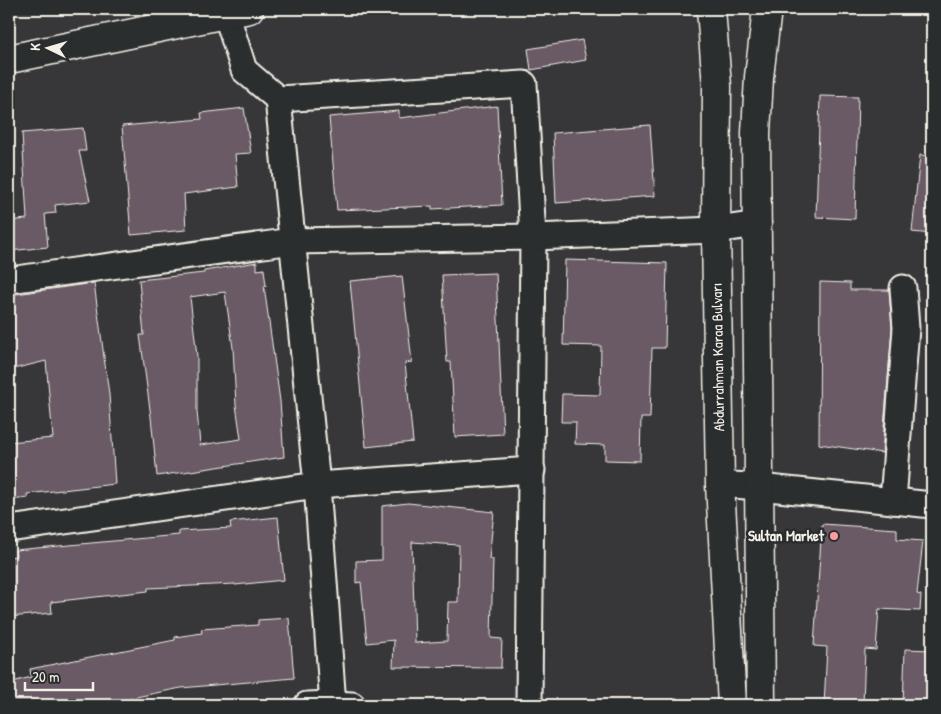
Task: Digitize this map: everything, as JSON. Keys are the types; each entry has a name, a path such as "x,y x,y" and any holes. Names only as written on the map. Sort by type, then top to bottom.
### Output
{"main road":[{"name":"Abdurrahman Karaa Bulvarı","path":"711,9 717,86 716,230 720,484 732,705"},
{"path":"9,59 238,11"},
{"path":"761,705 756,133 759,77 769,16"}],"street":[{"path":"238,11 244,70 278,99 293,241 336,705 307,705"},
{"path":"278,99 524,84 534,237 529,705"},
{"path":"9,280 293,241 534,237 716,230 758,224"},
{"path":"893,501 906,328 903,288"},
{"path":"9,529 317,485 532,470"},
{"path":"720,484 759,486 932,505"}],"building":[{"path":"582,40 586,60 531,70 528,49"},
{"path":"820,96 858,97 855,219 816,217"},
{"path":"497,106 502,205 432,209 432,206 337,210 329,117 399,111 399,118"},
{"path":"244,108 251,153 235,154 238,187 184,194 186,230 131,235 122,126 202,119 201,113"},
{"path":"650,125 655,196 556,203 553,133"},
{"path":"83,128 86,151 79,151 90,201 55,205 56,213 45,214 48,247 9,251 9,221 27,219 22,133"},
{"path":"920,155 932,156 932,234 912,232"},
{"path":"565,260 667,263 665,348 652,348 650,418 641,418 640,461 605,460 605,445 575,444 576,422 561,422 562,394 600,395 601,346 563,345"},
{"path":"257,262 257,270 264,269 266,286 264,286 280,401 284,457 157,476 140,335 144,335 139,280 204,273 204,271","holes":["225,292 233,348 236,405 241,439 200,445 197,411 197,356 190,297"]},
{"path":"496,273 503,434 455,437 451,362 447,362 442,275"},
{"path":"402,276 412,362 405,363 413,442 366,447 350,281"},
{"path":"820,282 850,283 850,290 889,290 892,328 882,453 819,444"},
{"path":"94,283 109,394 115,484 27,494 28,498 9,500 9,442 53,438 46,361 9,370 9,295"},
{"path":"408,503 494,512 489,559 493,559 491,638 502,639 501,668 393,667 394,640 367,643 361,582 356,583 356,561 382,560 382,506","holes":["412,542 459,545 458,602 448,602 447,641 415,643"]},
{"path":"278,517 284,580 235,585 148,588 148,591 51,602 52,613 9,617 9,557 16,556 15,550 179,535 179,531 231,528 230,522"},
{"path":"822,524 897,529 897,539 923,541 917,594 921,595 920,611 879,609 876,650 865,649 863,705 824,705 827,647 814,646"},
{"path":"289,618 294,678 181,688 136,697 112,705 9,705 9,683 31,677 30,669 175,640 175,637 202,633 201,629 258,625 258,620"},
{"path":"905,649 932,650 932,705 903,705"}],"place":[{"name":"Sultan Market","path":"834,536"}]}
